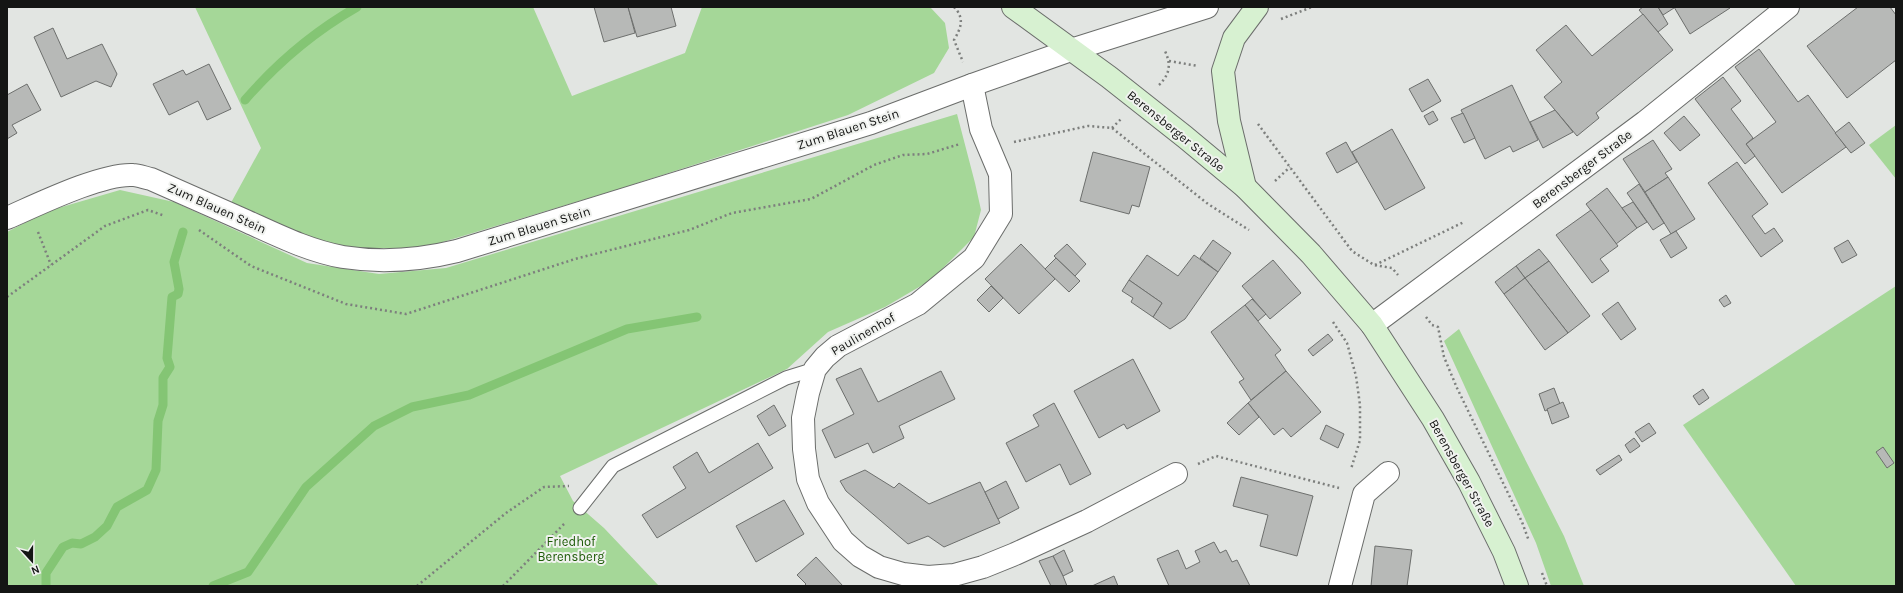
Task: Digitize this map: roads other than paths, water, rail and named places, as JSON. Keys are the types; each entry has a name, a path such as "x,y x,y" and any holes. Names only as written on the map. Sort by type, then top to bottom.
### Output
{"main road":[{"name":"Berensberger Straße","path":"1013,7 1185,137 1245,187 1311,254 1372,325 1433,419 1469,482 1504,552 1517,586"},
{"path":"1245,187 1229,121 1223,71 1234,38 1257,7"}],"street":[{"path":"1071,50 1207,7"},
{"name":"Berensberger Straße","path":"1372,325 1645,122 1788,7"},
{"name":"Zum Blauen Stein","path":"7,218 82,187 116,177 133,175 158,182 308,248 342,256 371,259 400,260 430,257 458,252 871,123 1071,50"},
{"name":"Paulinenhof","path":"972,85 981,129 1000,174 1001,214 974,258 918,304 838,346 825,357 815,369 803,418 804,449 808,479 818,503 842,541 860,556 880,567 903,574 928,577 954,575 983,567 1087,521 1176,474"},
{"path":"1340,586 1355,492 1388,473"}],"lane":[{"path":"580,508 613,466 786,378 815,369"}],"waterway":[{"path":"245,100 270,73 297,49 326,26 357,7"},
{"path":"46,586 46,573 63,547 72,543 81,544 95,537 107,526 117,507 147,490 156,470 158,421 163,405 163,378 170,367 167,358 172,297 178,294 179,289 174,262 183,232"},
{"path":"213,586 248,572 306,487 374,426 412,407 469,395 627,329 697,317"}],"park label":[{"name":"Friedhof Berensberg","path":"571,548"}]}
